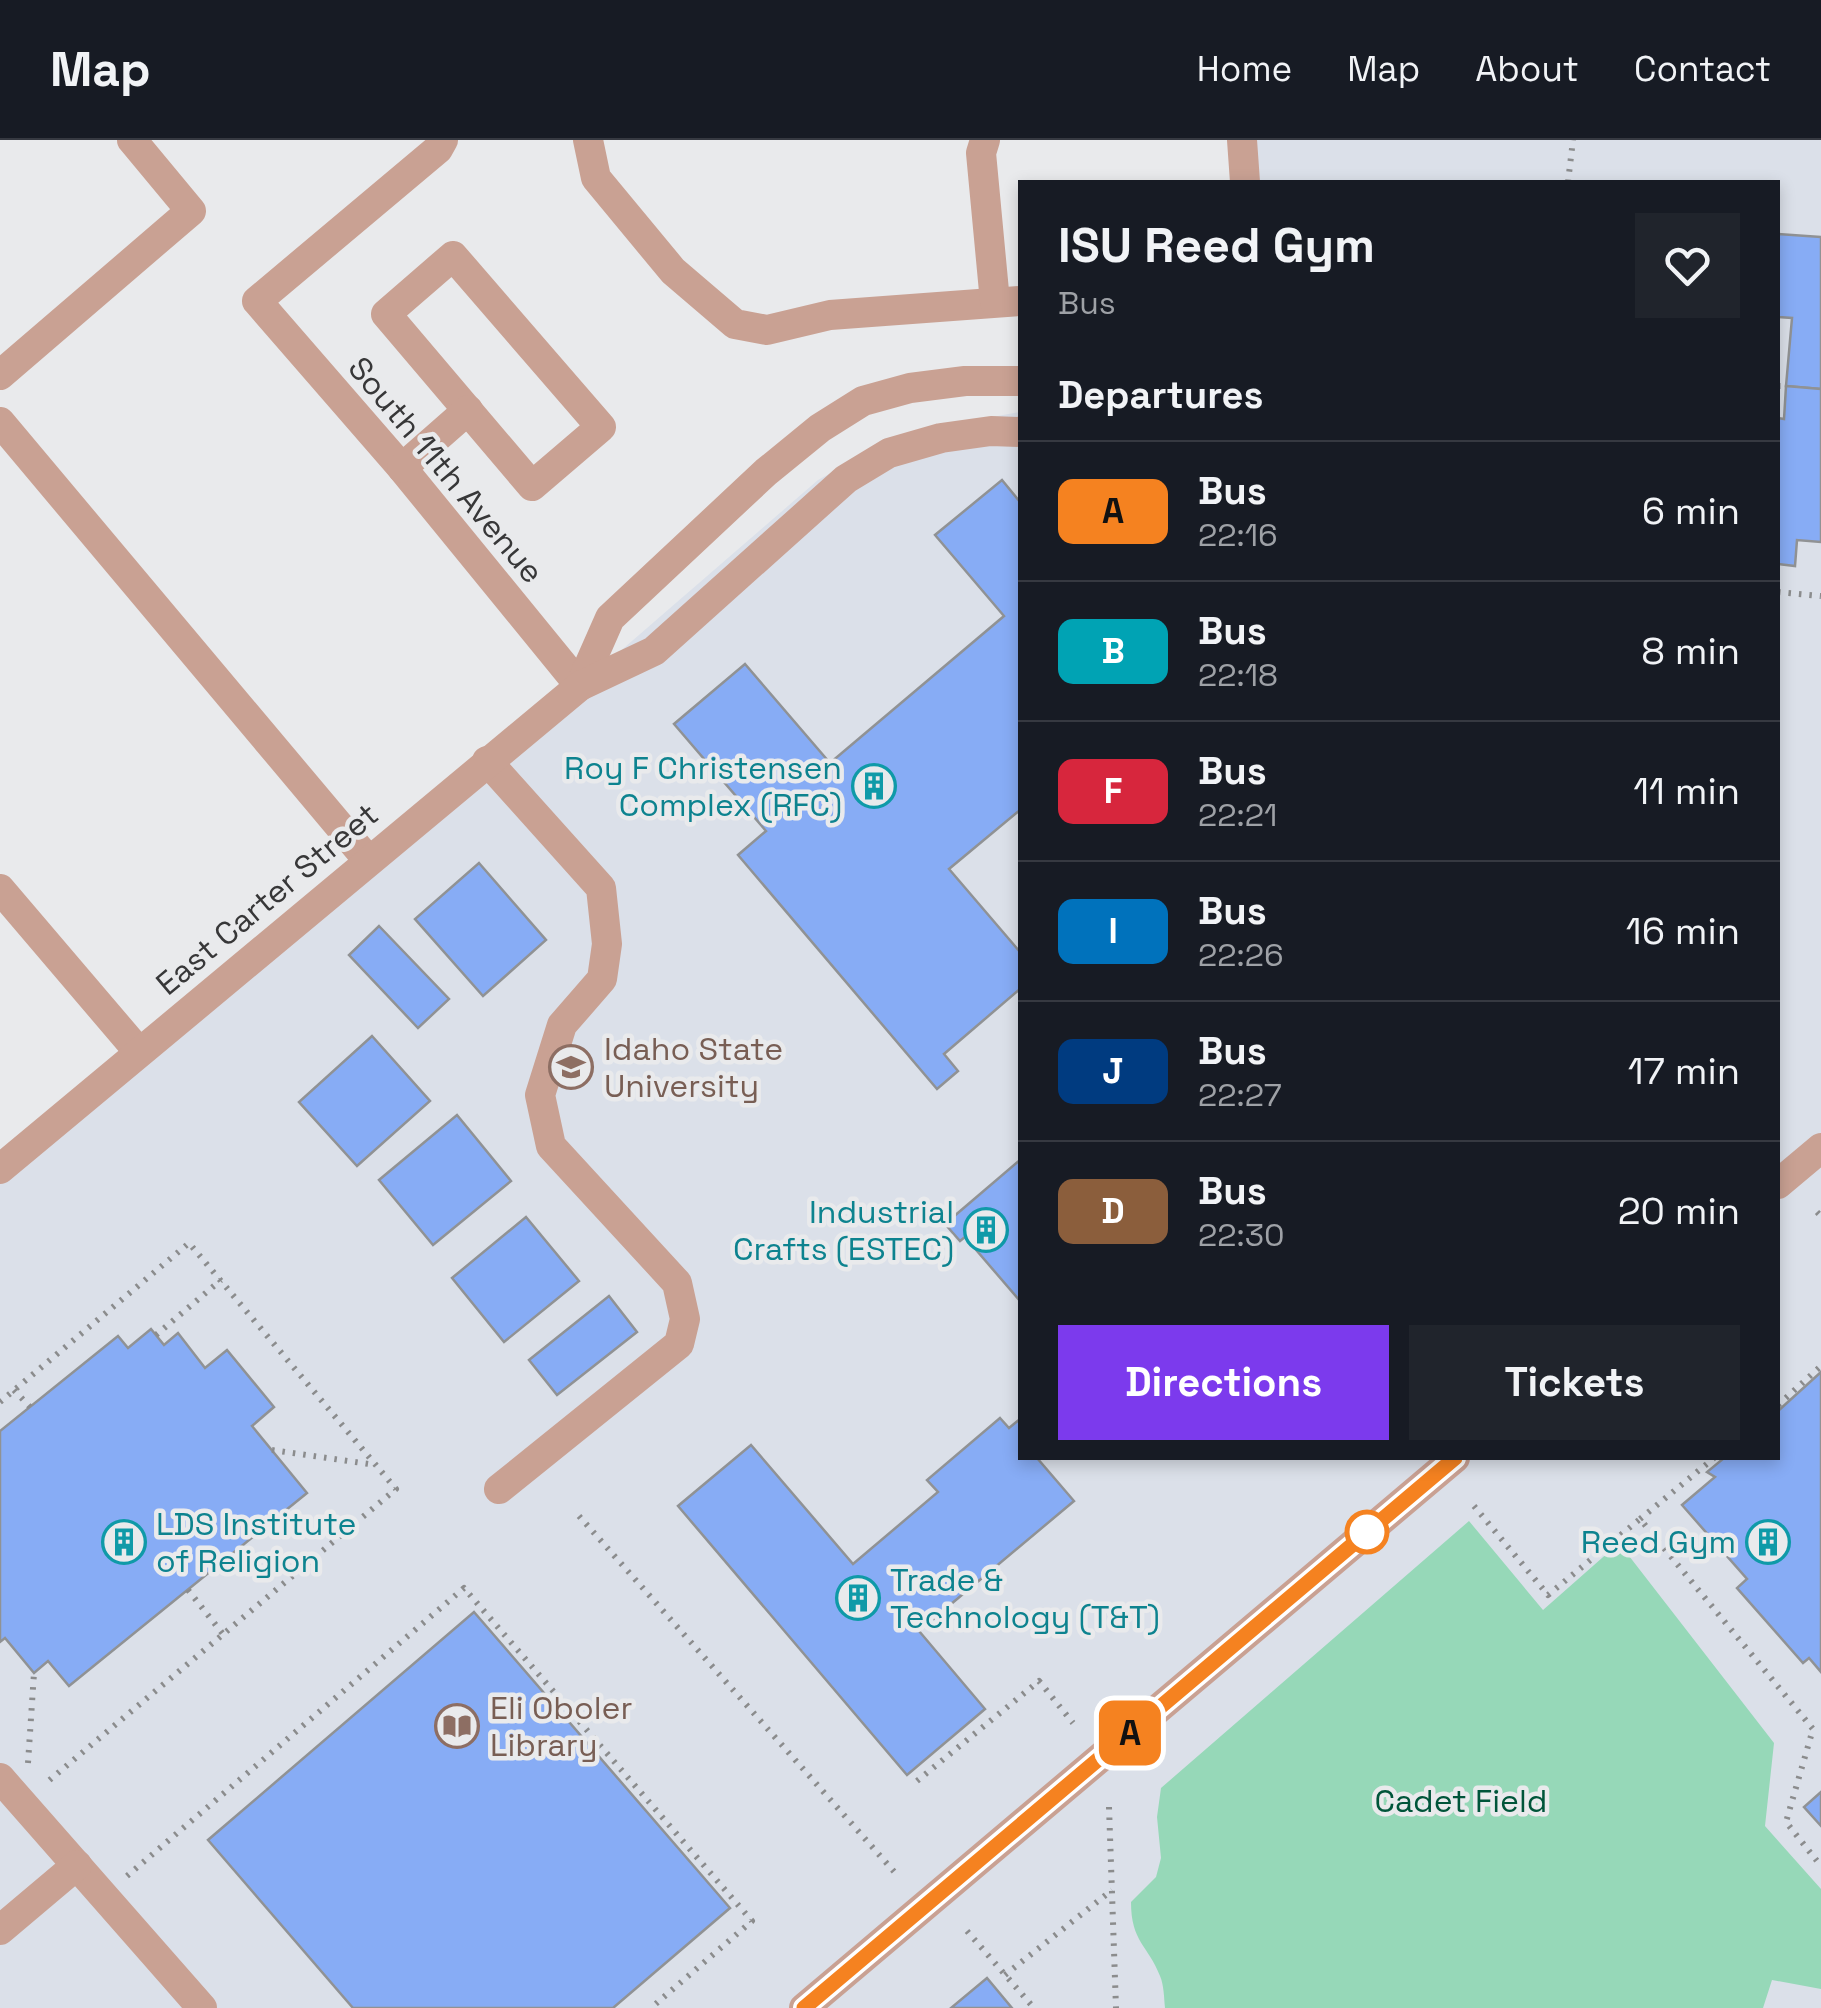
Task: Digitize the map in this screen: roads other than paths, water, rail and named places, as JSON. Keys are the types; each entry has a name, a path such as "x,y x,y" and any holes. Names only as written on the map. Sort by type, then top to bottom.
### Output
{"street":[{"path":"0,375 190,211 132,140"},
{"name":"South 11th Avenue","path":"443,140 438,149 257,301 402,468 580,686"},
{"path":"588,140 596,178 673,270 735,324 768,330 830,315 1007,302 981,153 985,140"},
{"path":"1242,140 1245,180"},
{"path":"452,256 601,427 532,486 468,410 386,314 452,256"},
{"name":"East Carter Street","path":"580,686 610,618 766,472 820,428 863,401 910,388 965,381 1018,381"},
{"path":"402,468 468,410"},
{"path":"0,422 368,860"},
{"name":"East Carter Street","path":"0,1169 580,686 654,652 846,479 889,453 941,438 991,431 1018,432"},
{"path":"487,761 601,888 606,944 602,979 562,1024 540,1095 551,1146 677,1283 685,1319 679,1344 500,1490"},
{"path":"0,889 139,1052"},
{"path":"1780,1176 1821,1148"},
{"path":"804,2008 1453,1460"},
{"path":"0,1778 202,2008"},
{"path":"0,1930 77,1865"}],"place":[{"name":"Roy F Christensen Complex (RFC)","path":"874,786"},
{"name":"Idaho State University","path":"571,1067"},
{"name":"Industrial Crafts (ESTEC)","path":"986,1230"},
{"name":"LDS Institute of Religion","path":"124,1542"},
{"name":"Reed Gym","path":"1768,1542"},
{"name":"Trade & Technology (T&T)","path":"858,1598"},
{"name":"Eli Oboler Library","path":"457,1726"}],"park label":[{"name":"Cadet Field","path":"1461,1801"}]}
